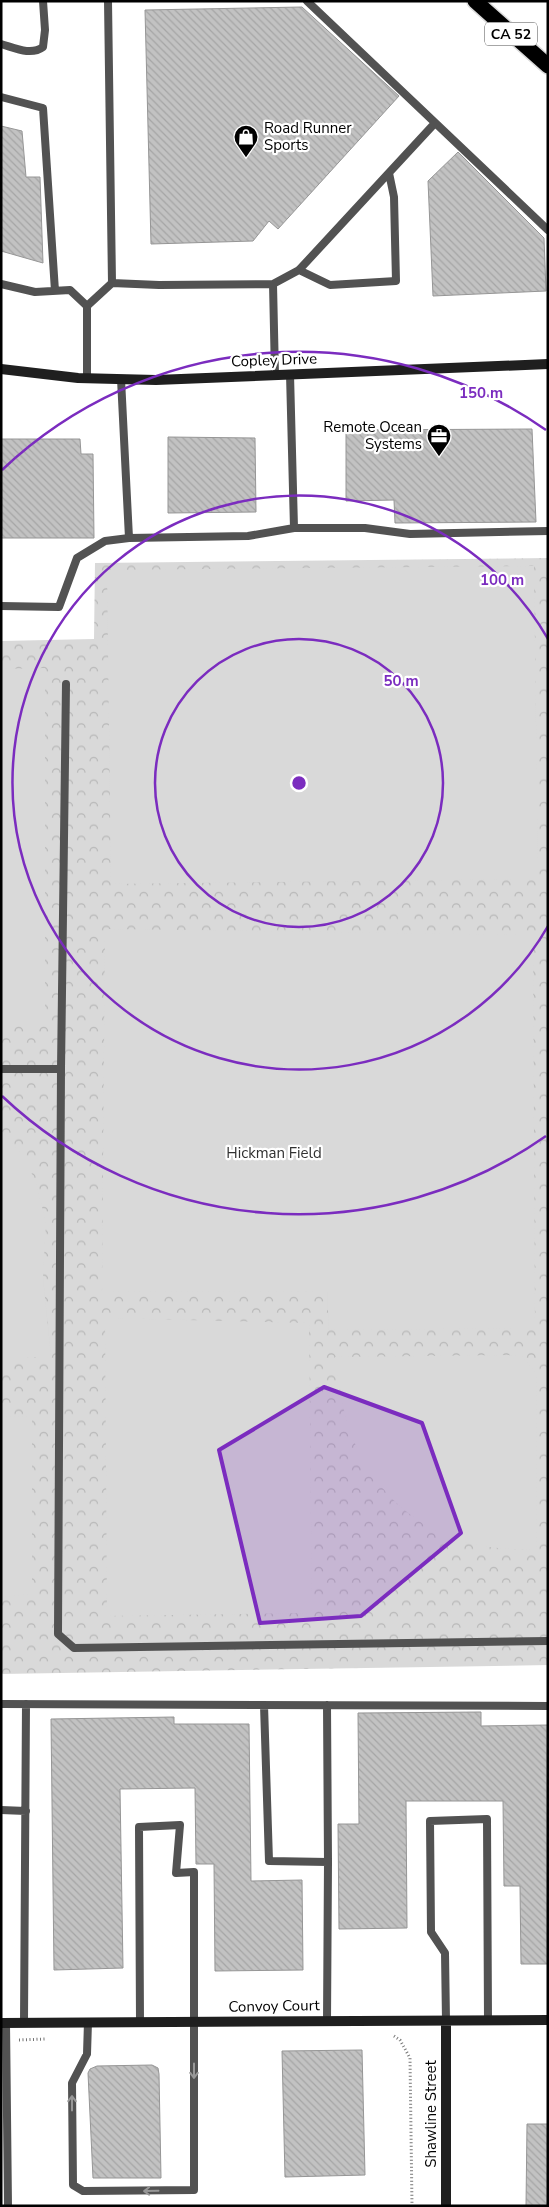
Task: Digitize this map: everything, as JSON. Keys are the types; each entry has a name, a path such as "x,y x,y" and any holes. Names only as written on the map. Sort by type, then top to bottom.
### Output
{"highway":[{"name":"CA 52","path":"475,1 548,66"}],"street":[{"name":"Copley Drive","path":"1,369 87,378 156,380 548,364"},
{"name":"Convoy Court","path":"4,2023 548,2020"},
{"name":"Shawline Street","path":"446,2021 446,2206"}],"lane":[{"path":"1,44 25,51 37,52 43,47 45,30 44,1"},
{"path":"108,1 112,283"},
{"path":"307,1 548,230"},
{"path":"1,97 43,108 55,291"},
{"path":"87,306 112,283 160,285 273,284 299,270 435,122"},
{"path":"299,270 330,285 396,280 394,197 389,173"},
{"path":"1,284 35,292 70,290 87,306 87,378"},
{"path":"273,284 275,374"},
{"path":"290,374 294,528"},
{"path":"121,379 129,538"},
{"path":"1,606 60,607 78,558 105,542 129,538 248,536 294,528 365,528 410,534 548,531"},
{"path":"66,684 60,1069 58,1634 74,1648 548,1641"},
{"path":"1,1068 60,1069"},
{"path":"1,1704 548,1706"},
{"path":"24,2022 26,1704"},
{"path":"264,1704 270,1861 328,1862"},
{"path":"326,2021 327,1705"},
{"path":"1,1810 26,1811"},
{"path":"446,2021 445,1953 431,1932 430,1820 486,1819 488,2021"},
{"path":"88,2022 87,2054 72,2083 73,2185 83,2191 194,2190 194,1872 176,1873 180,1825 139,1827 140,2022"},
{"path":"4,2023 8,2206"}],"path":[{"path":"410,2058 412,2206"}],"highlighted area":[{"path":"324,1387 422,1423 461,1533 361,1616 260,1623 219,1450"}],"green space":[{"name":"Hickman Field","path":"548,558 548,1665 1,1674 1,641 94,639 95,563"},
{"path":"534,566 538,879 111,884 107,570"},
{"path":"45,668 45,1021 1,1021 1,669"},
{"path":"105,929 533,935 535,1328 329,1330 327,1291 102,1292"},
{"path":"1,1130 23,1156 35,1180 46,1222 43,1278 51,1356 1,1360"},
{"path":"105,1318 309,1323 312,1613 107,1616"},
{"path":"521,1355 536,1373 537,1550 492,1547 446,1536 412,1516 397,1504 372,1474 361,1457 344,1410 335,1357"},
{"path":"32,1416 32,1594 1,1597 1,1417"}],"building":[{"name":"Road Runner Sports","path":"302,7 399,96 278,229 269,221 253,241 151,244 145,10"},
{"path":"1,126 22,131 26,177 40,177 43,263 1,251"},
{"path":"458,152 544,238 546,291 433,296 428,181"},
{"path":"532,429 536,522 395,523 394,500 346,501 346,430"},
{"path":"168,437 255,438 256,512 168,513"},
{"path":"1,439 80,439 81,454 93,454 94,538 1,538"},
{"path":"481,1712 481,1726 548,1725 548,1964 521,1964 520,1886 504,1886 503,1801 406,1801 407,1928 339,1929 338,1824 359,1824 358,1713"},
{"path":"174,1717 174,1724 249,1724 251,1881 302,1880 303,1970 215,1971 214,1864 196,1864 195,1788 120,1789 123,1968 54,1970 51,1719"},
{"path":"362,2050 365,2175 285,2177 282,2051"},
{"path":"152,2065 158,2068 159,2074 161,2178 93,2178 88,2073 90,2069 97,2066"},
{"path":"527,2124 548,2124 548,2206 526,2206"}],"place":[{"name":"Road Runner Sports","path":"246,158"},
{"name":"Remote Ocean Systems","path":"439,457"}]}
